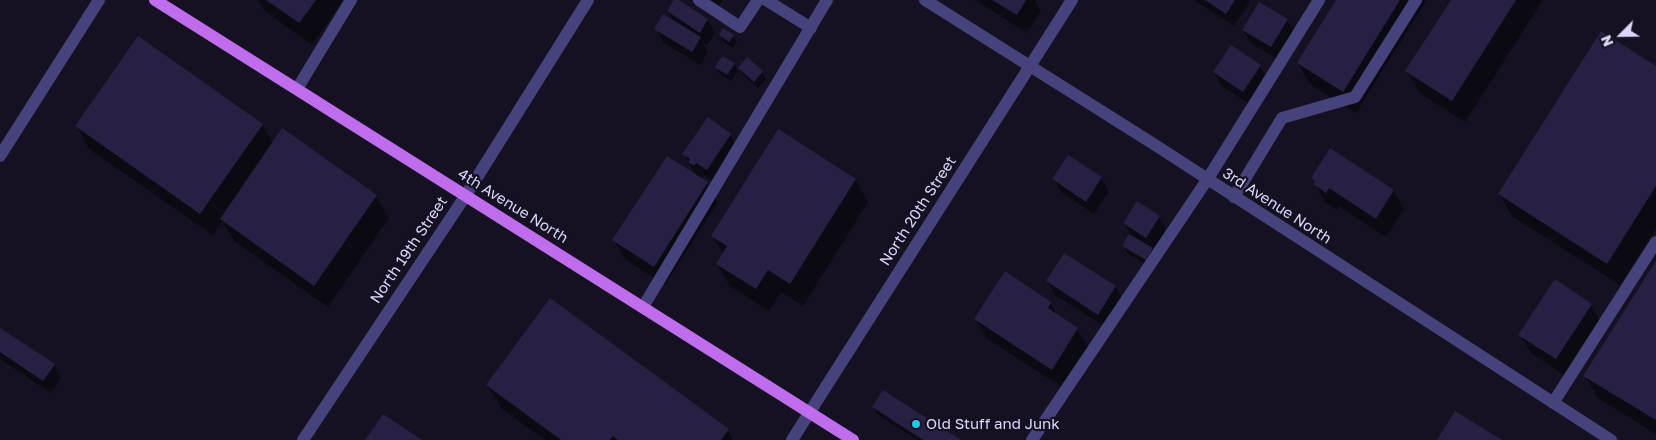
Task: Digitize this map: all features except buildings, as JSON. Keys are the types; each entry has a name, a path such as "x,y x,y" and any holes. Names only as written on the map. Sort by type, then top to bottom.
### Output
{"main road":[{"name":"4th Avenue North","path":"155,0 853,440"}],"street":[{"path":"0,156 99,0"},
{"path":"297,89 351,0"},
{"name":"North 19th Street","path":"303,440 466,195 588,0"},
{"path":"699,0 740,27 758,0"},
{"path":"766,0 811,28"},
{"path":"643,307 827,0"},
{"name":"3rd Avenue North","path":"925,0 1031,66 1611,440"},
{"name":"North 20th Street","path":"792,440 1072,0"},
{"path":"1032,440 1207,180 1319,0"},
{"path":"1234,197 1282,118 1355,97 1416,0"},
{"path":"1553,403 1656,242"}],"place":[{"name":"Old Stuff and Junk","path":"916,424"}]}
